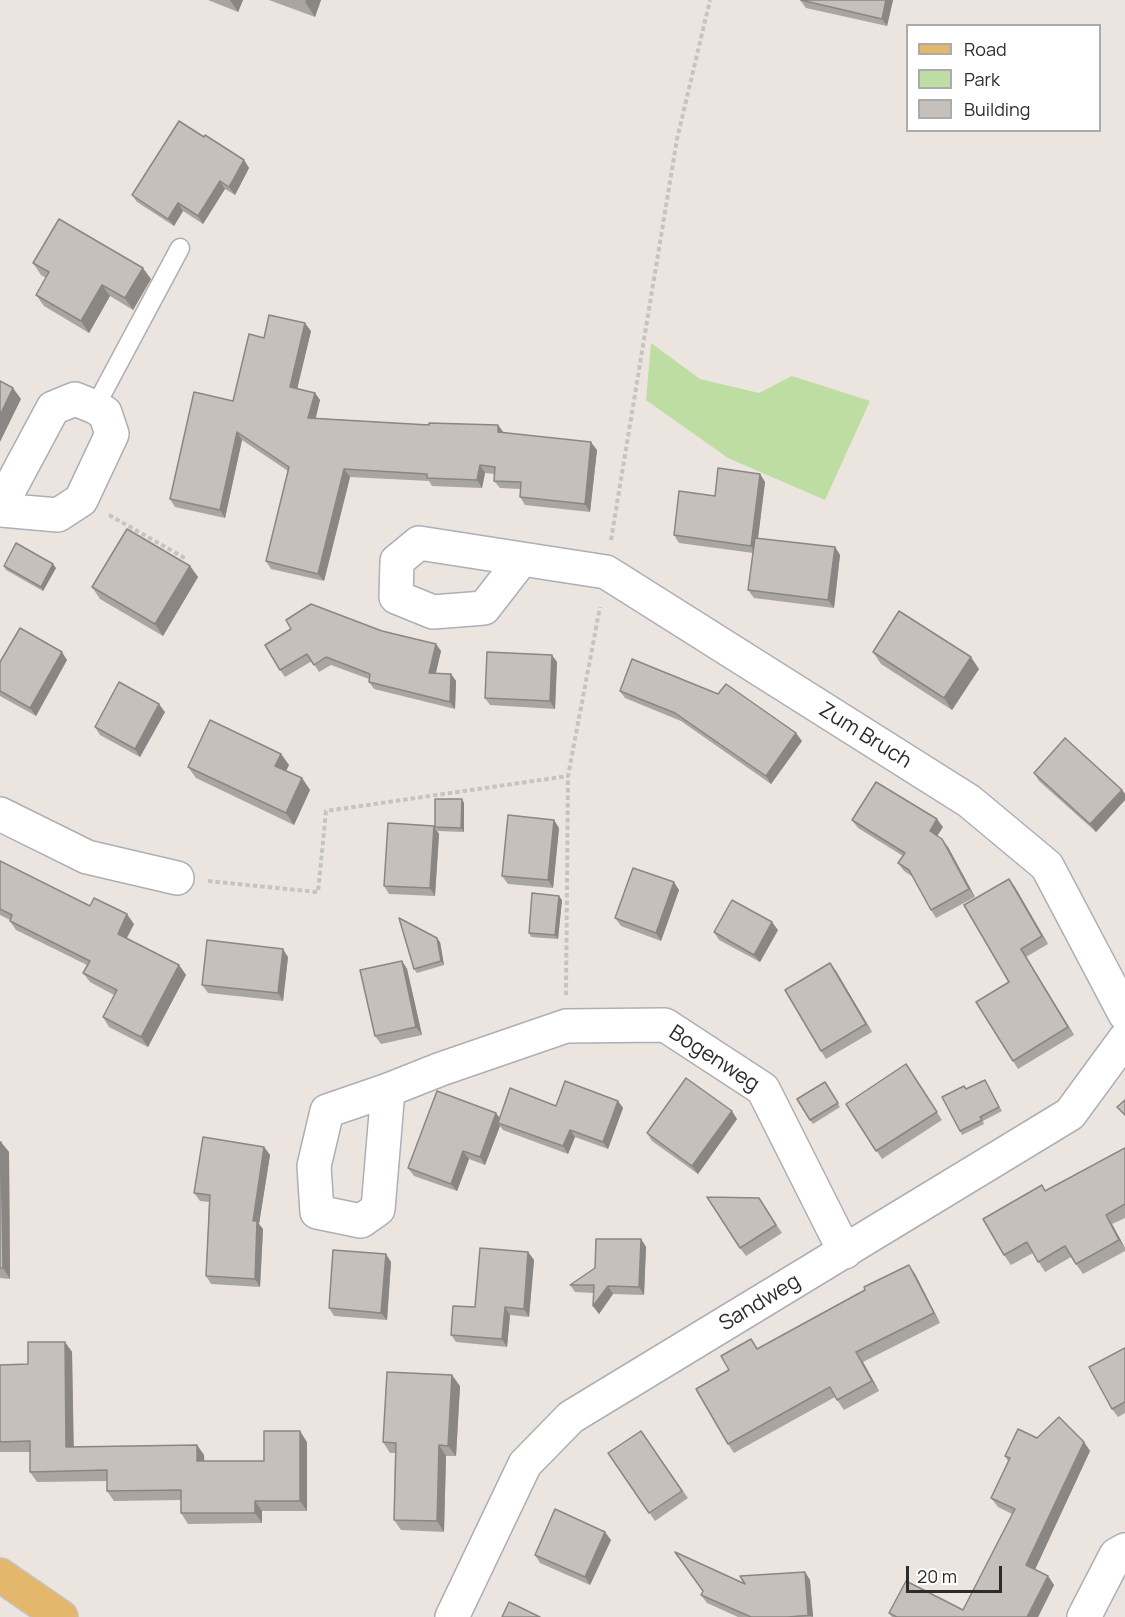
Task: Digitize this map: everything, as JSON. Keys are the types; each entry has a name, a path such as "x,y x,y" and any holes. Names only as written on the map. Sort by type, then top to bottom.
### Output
{"main road":[{"path":"0,1575 61,1617"}],"street":[{"path":"75,399 95,406 105,413 112,434 81,500 58,514 0,508 53,408 75,399"},
{"name":"Zum Bruch","path":"522,559 606,572 969,801 1047,867 1125,1014"},
{"path":"0,814 87,857 177,878"},
{"name":"Bogenweg","path":"388,1090 441,1069 566,1026 665,1025 763,1089 845,1252"},
{"name":"Sandweg","path":"452,1617 525,1464 571,1417 1070,1114 1125,1039"},
{"path":"1084,1617 1116,1555 1125,1550"}],"lane":[{"path":"95,406 180,248"}],"path":[{"path":"566,1026 568,776 606,572 677,139 710,0"},
{"path":"81,500 183,557 179,566"},
{"path":"177,878 318,892 326,811 568,776"}],"green space":[{"path":"651,343 700,379 759,393 792,376 870,401 825,500 728,458 646,400"}],"building":[{"path":"801,0 886,0 882,19"},
{"path":"179,121 244,160 229,187 220,181 198,216 178,203 168,219 132,195"},
{"path":"59,219 143,268 125,298 102,285 81,321 36,295 49,272 33,263"},
{"path":"269,315 305,323 290,387 315,393 308,418 429,425 429,423 498,425 498,432 591,442 585,504 520,497 521,482 494,481 495,467 480,465 477,480 427,478 427,474 344,469 318,574 266,561 289,467 237,432 220,510 170,499 194,392 233,401 249,334 264,338"},
{"path":"0,381 13,388 0,415"},
{"path":"718,468 760,474 751,546 674,535 679,491 715,496"},
{"path":"127,529 190,566 155,624 92,587"},
{"path":"755,538 835,547 828,600 748,590"},
{"path":"16,543 53,564 41,587 4,566"},
{"path":"311,604 382,631 436,644 429,673 451,674 450,702 369,682 370,674 326,657 314,665 307,654 280,670 265,645 291,629 286,620"},
{"path":"899,611 971,657 944,698 873,652"},
{"path":"20,628 62,652 30,708 0,691 0,662"},
{"path":"487,652 552,655 550,701 485,698"},
{"path":"632,659 718,694 726,684 796,733 766,776 675,713 620,691"},
{"path":"119,682 159,704 135,749 95,727"},
{"path":"210,720 281,754 275,766 302,778 286,813 188,767"},
{"path":"1065,738 1122,790 1090,824 1034,773"},
{"path":"876,782 937,819 930,831 942,839 969,889 931,910 909,870 898,863 905,853 852,820"},
{"path":"435,799 462,799 461,828 435,827"},
{"path":"508,815 554,820 548,880 502,876"},
{"path":"388,823 434,826 430,888 384,886"},
{"path":"0,861 90,906 94,898 127,914 118,934 179,965 141,1037 103,1017 117,990 83,973 90,961 10,921 12,915 0,909"},
{"path":"633,868 674,882 656,933 615,918"},
{"path":"1009,879 1042,936 1021,949 1068,1027 1013,1061 976,1002 1009,982 964,905"},
{"path":"532,893 559,896 555,935 529,933"},
{"path":"732,900 772,922 754,955 714,932"},
{"path":"399,918 437,938 441,961 414,969"},
{"path":"207,940 283,949 278,993 202,985"},
{"path":"402,961 416,1027 375,1036 360,970"},
{"path":"830,963 866,1024 821,1051 785,990"},
{"path":"906,1064 937,1112 876,1151 846,1104"},
{"path":"686,1078 732,1111 692,1166 647,1133"},
{"path":"985,1080 999,1107 980,1117 982,1120 960,1131 942,1097 964,1086 966,1089"},
{"path":"565,1081 618,1101 603,1142 570,1130 563,1146 498,1123 510,1088 556,1106"},
{"path":"825,1082 838,1103 810,1120 797,1099"},
{"path":"437,1091 496,1113 480,1157 463,1151 451,1184 408,1168"},
{"path":"1125,1100 1125,1115 1117,1107"},
{"path":"203,1137 264,1147 253,1221 257,1221 255,1279 206,1276 210,1195 194,1193"},
{"path":"1,1142 3,1268 0,1268"},
{"path":"1125,1148 1125,1204 1106,1215 1119,1240 1076,1264 1065,1246 1038,1262 1027,1242 1004,1255 983,1219 1042,1185 1045,1191"},
{"path":"707,1197 759,1198 776,1225 740,1248"},
{"path":"596,1239 641,1239 639,1287 608,1286 593,1306 594,1285 570,1285 595,1268"},
{"path":"480,1248 528,1252 524,1309 505,1307 502,1339 451,1335 453,1306 475,1307"},
{"path":"333,1250 386,1254 381,1313 329,1308"},
{"path":"909,1265 934,1313 856,1352 872,1381 837,1400 830,1387 728,1444 696,1389 729,1370 721,1356 751,1339 757,1349 865,1290 864,1287"},
{"path":"28,1342 65,1342 66,1447 197,1445 197,1461 264,1461 264,1431 300,1431 300,1501 255,1501 255,1513 181,1513 181,1490 107,1491 107,1470 30,1472 30,1441 0,1442 0,1365 28,1364"},
{"path":"1125,1348 1125,1402 1112,1409 1089,1367"},
{"path":"387,1372 452,1375 448,1446 439,1445 437,1521 394,1520 396,1443 383,1442"},
{"path":"1059,1417 1084,1442 1026,1565 1048,1576 1027,1617 897,1617 889,1613 906,1581 963,1610 1015,1509 991,1498 1010,1458 1005,1456 1018,1429 1037,1438"},
{"path":"641,1431 682,1491 649,1513 608,1453"},
{"path":"555,1509 605,1532 585,1577 535,1555"},
{"path":"675,1552 745,1584 740,1576 805,1572 808,1614 812,1615 751,1617 701,1595 703,1591"},
{"path":"509,1602 540,1617 502,1617"}]}
